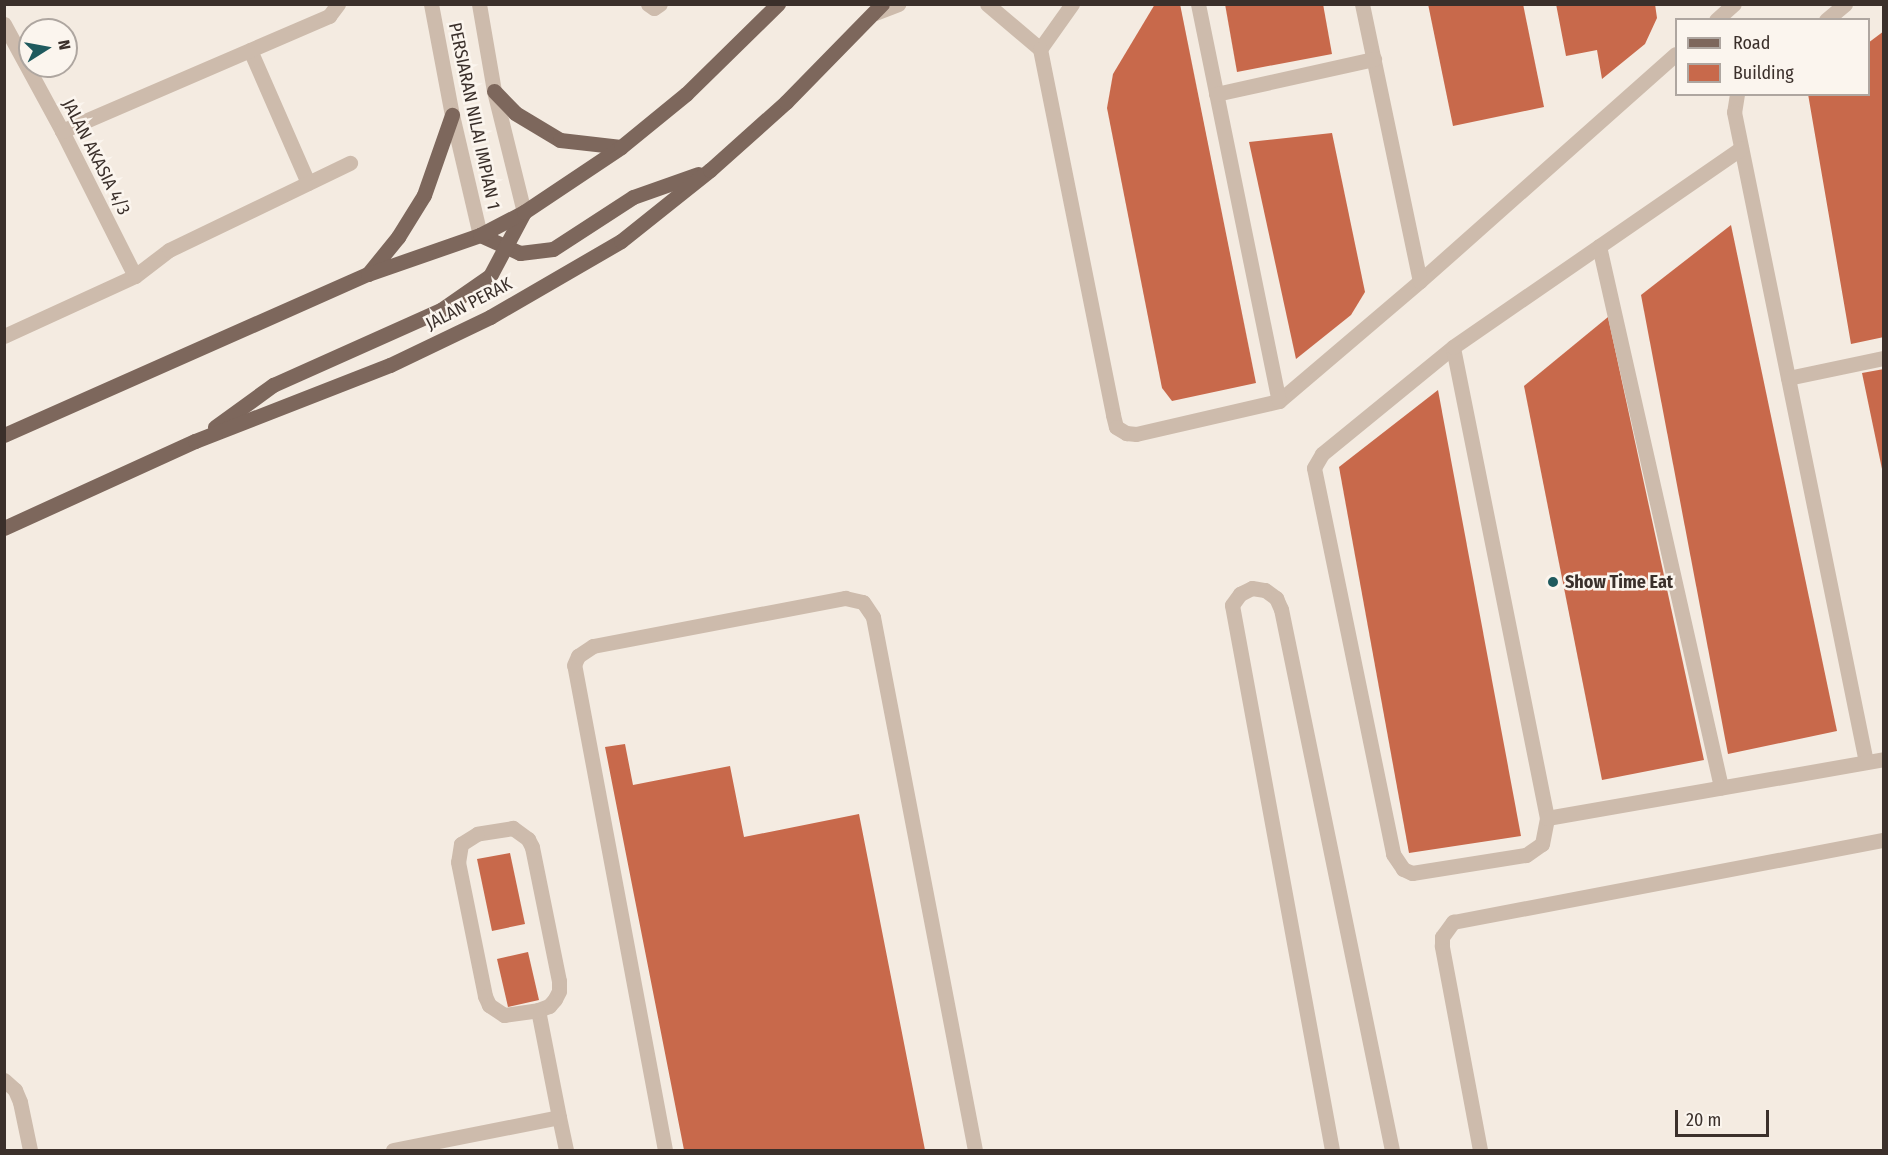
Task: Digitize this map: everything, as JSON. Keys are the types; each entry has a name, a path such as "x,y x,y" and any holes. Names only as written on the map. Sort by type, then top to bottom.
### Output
{"main road":[{"path":"4,435 368,274 480,235 524,212 621,147 686,94 778,4"},
{"name":"JALAN PERAK","path":"4,528 195,441 390,365 490,317 621,241 710,170 786,102 879,9"},
{"path":"494,91 515,113 560,140 621,147"},
{"path":"368,274 398,237 424,195 452,115"},
{"path":"480,235 520,253 553,249 633,197 710,170"},
{"path":"195,441 273,385 441,310 490,276 524,212"}],"street":[{"path":"62,131 329,16 338,4"},
{"name":"PERSIARAN NILAI IMPIAN 1","path":"431,4 452,115 480,235"},
{"name":"PERSIARAN NILAI IMPIAN 1","path":"479,4 494,91 524,212"},
{"path":"648,4 654,8 660,4"},
{"path":"879,9 898,4"},
{"path":"987,4 1040,49 1116,427 1126,433 1136,434 1279,401 1420,281 1675,56"},
{"path":"1198,4 1279,401"},
{"path":"1362,4 1420,281"},
{"path":"1717,14 1734,4"},
{"path":"1828,18 1845,4"},
{"path":"1040,49 1068,6"},
{"name":"JALAN AKASIA 4/3","path":"4,24 62,131 135,276"},
{"path":"250,50 308,183"},
{"path":"1216,94 1374,59"},
{"path":"1737,96 1734,112 1866,762"},
{"path":"1453,348 1547,818 1542,844 1526,855 1421,873 1403,870 1397,863 1314,477 1316,460 1453,348 1741,148"},
{"path":"4,336 135,276 169,250 350,163"},
{"path":"1599,246 1720,787"},
{"path":"1788,378 1884,358"},
{"path":"1332,1150 1232,604 1240,594 1252,588 1265,590 1276,598 1281,609 1392,1150"},
{"path":"665,1150 574,665 578,656 593,646 845,598 863,602 873,617 975,1150"},
{"path":"1547,818 1884,759"},
{"path":"513,828 522,832 532,848 559,981 559,991 555,999 549,1006 538,1010 504,1015 489,1005 485,996 458,862 461,844 477,834 513,828"},
{"path":"1480,1150 1442,946 1442,937 1453,922 1884,840"},
{"path":"538,1010 566,1150"},
{"path":"4,1080 15,1090 20,1102 30,1150"},
{"path":"393,1150 560,1117"}],"building":[{"path":"1155,4 1180,4 1256,383 1172,401 1162,388 1107,108 1113,74"},
{"path":"1225,4 1323,4 1332,54 1237,72"},
{"path":"1428,4 1523,4 1544,107 1453,126"},
{"path":"1556,4 1655,4 1657,18 1645,44 1602,79 1597,50 1566,56"},
{"path":"1884,31 1884,337 1851,344 1808,96 1870,96 1870,42"},
{"path":"1332,133 1365,292 1351,315 1296,359 1249,142"},
{"path":"1731,225 1837,731 1728,754 1641,295"},
{"path":"1608,317 1704,760 1602,780 1524,386"},
{"path":"1884,369 1884,469 1882,469 1862,373"},
{"path":"1438,390 1521,836 1409,853 1339,467"},
{"path":"625,744 633,785 730,766 744,837 859,814 925,1150 684,1150 605,747"},
{"path":"510,853 525,924 492,931 477,859"},
{"path":"528,952 539,1000 508,1007 497,959"}],"place":[{"name":"Show Time Eat","path":"1553,582"}]}
